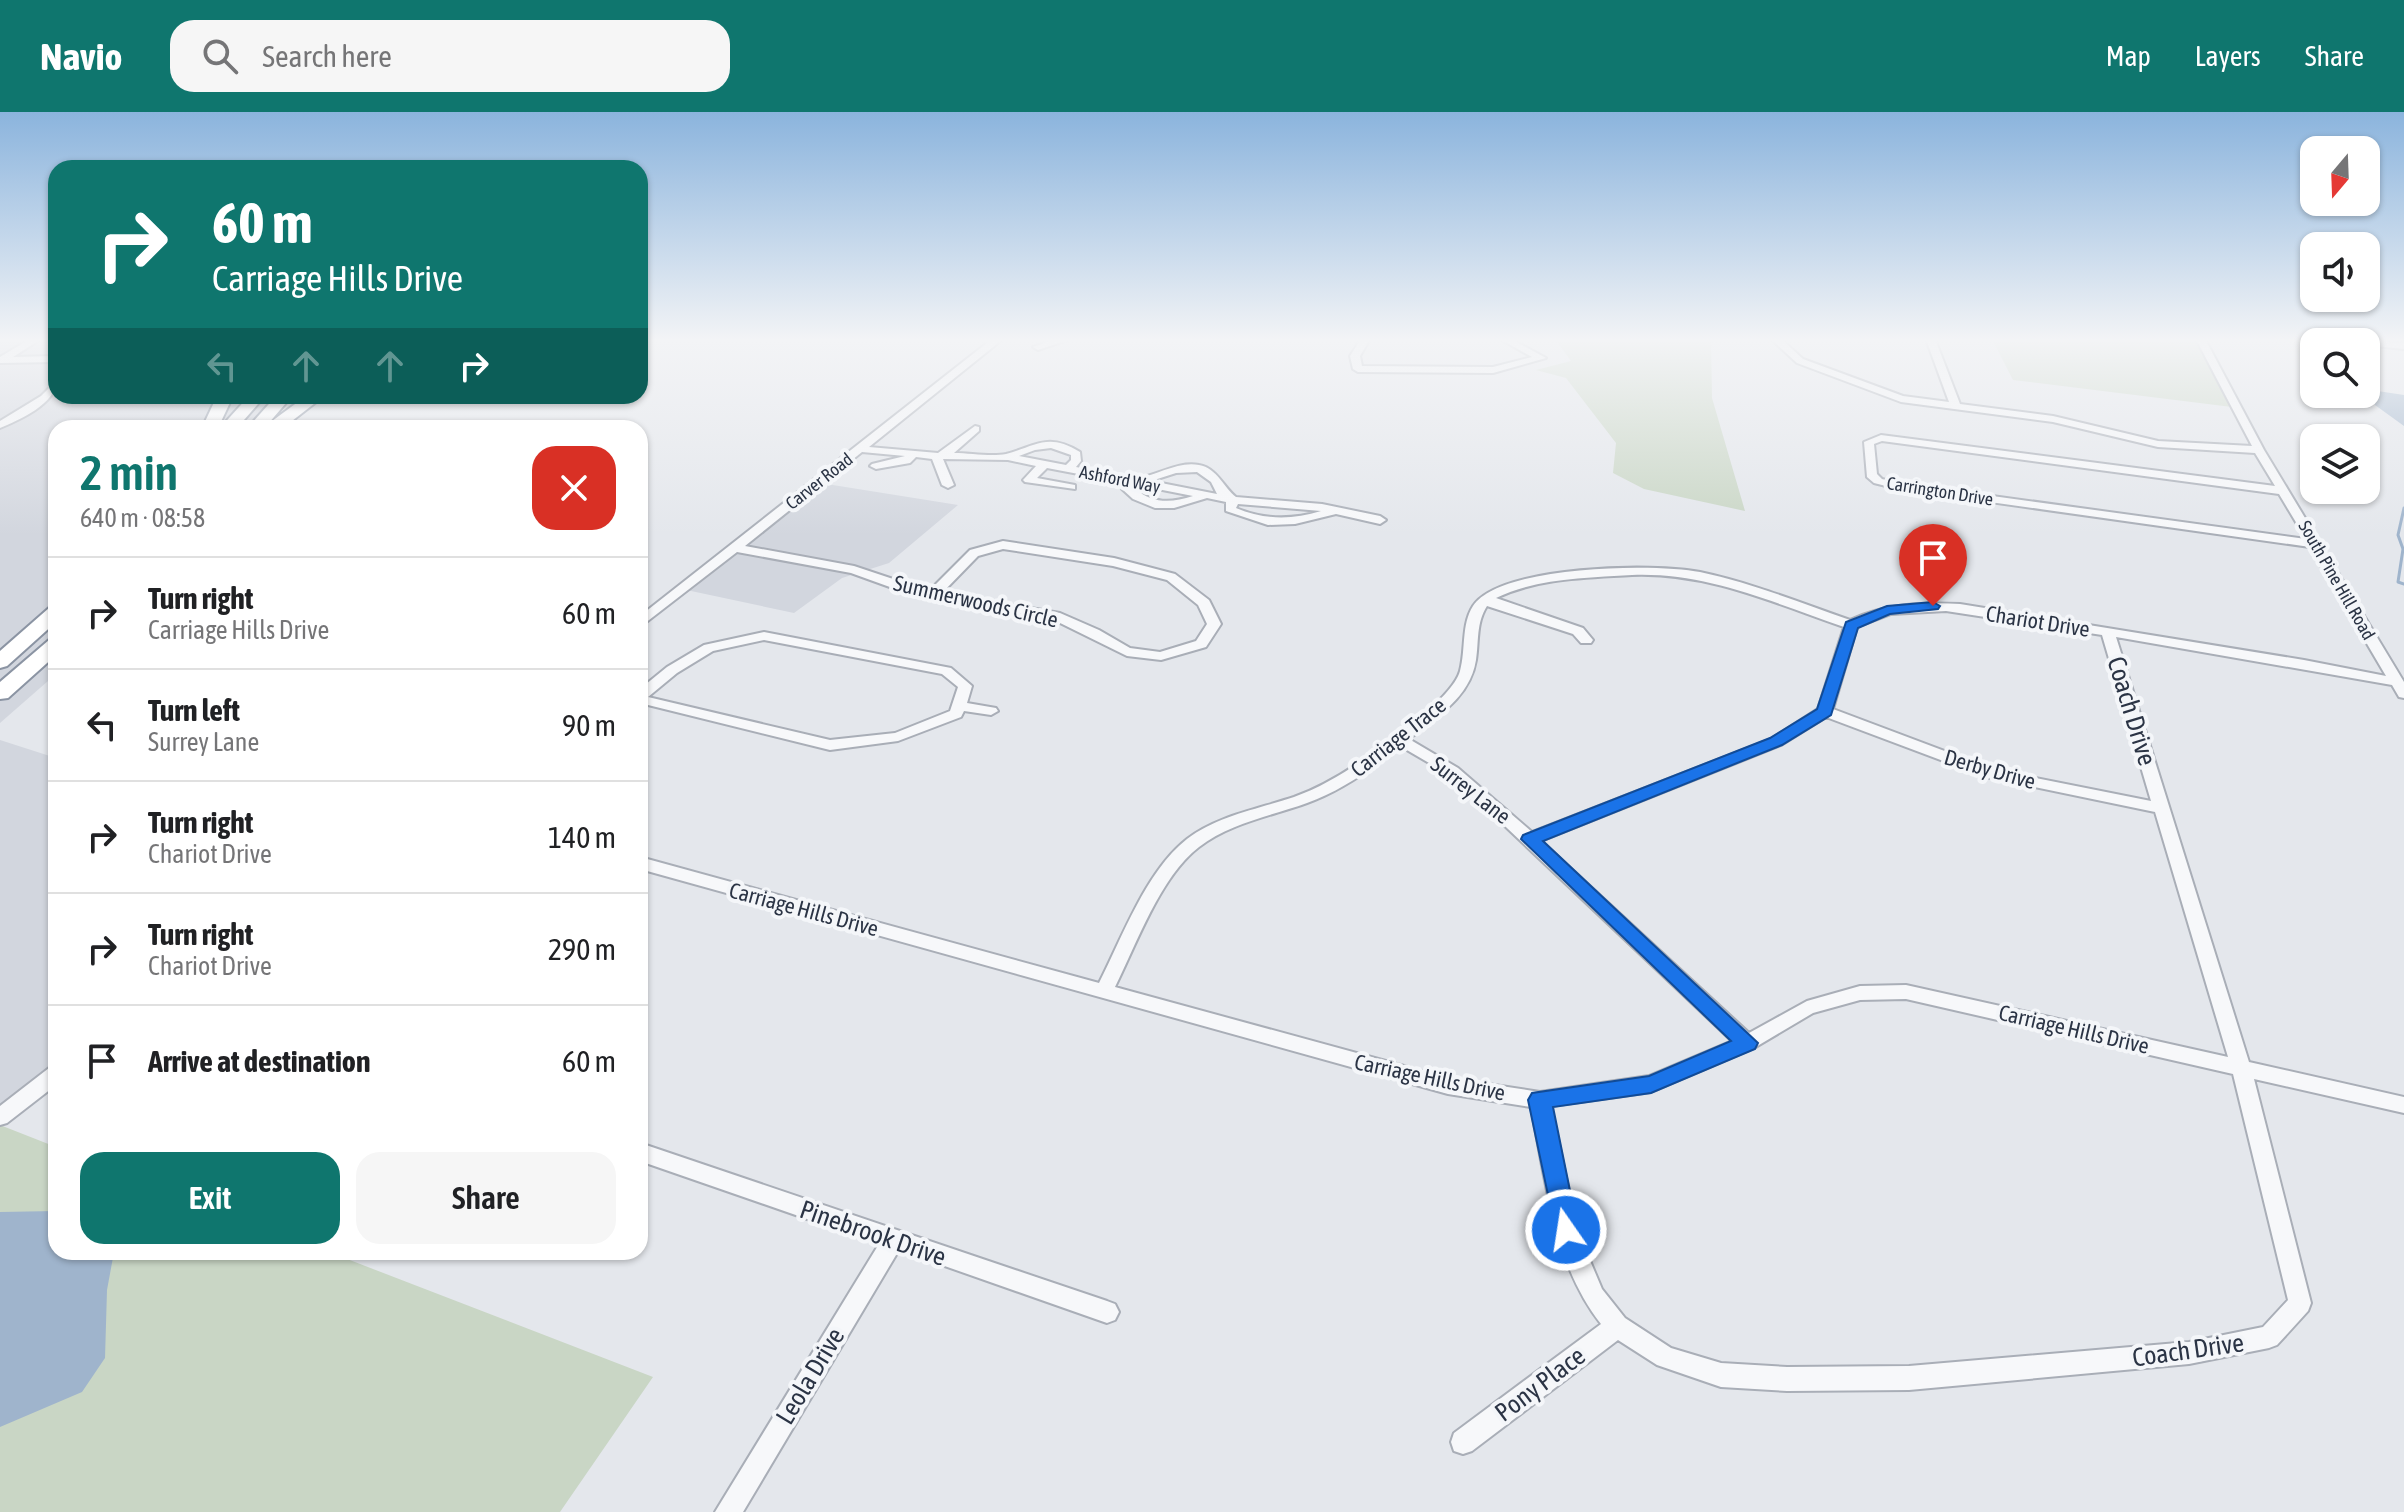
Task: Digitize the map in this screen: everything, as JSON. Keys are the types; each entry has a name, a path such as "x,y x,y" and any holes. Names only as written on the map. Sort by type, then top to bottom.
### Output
{"highway":[{"path":"235,420 249,404"},
{"path":"264,420 277,404"},
{"path":"284,420 305,404"},
{"path":"0,662 48,619"},
{"path":"0,693 48,651"}],"street":[{"path":"0,425 34,404"},
{"name":"Carver Road","path":"648,617 739,549 915,404"},
{"path":"1938,404 2053,419 2158,444 2259,450"},
{"name":"South Pine Hill Road","path":"2235,404 2397,684"},
{"path":"948,485 937,461 939,456 949,452 975,429"},
{"name":"Carrington Drive","path":"2285,491 1881,438 1869,442 1868,447 1871,475 1878,481 1898,486 2317,544"},
{"path":"1008,457 1035,446 1052,444 1068,447 1076,454 1076,461 1068,469"},
{"name":"Ashford Way","path":"859,449 939,456 1008,457 1132,483 1233,500 1336,511 1380,520"},
{"path":"876,466 906,461 913,454"},
{"path":"1044,464 1029,480 1071,487"},
{"path":"1207,494 1190,501 1157,507 1144,504 1128,489 1132,483 1175,470 1199,468 1216,480 1221,491 1233,500 1230,509 1245,517 1269,521 1313,519 1336,511"},
{"name":"Summerwoods Circle","path":"739,549 854,570 912,591 932,595 1055,616 1127,652 1161,656 1201,644 1214,624 1204,603 1171,577 1114,562 1003,545 974,553 932,595"},
{"path":"1485,601 1495,592 1532,581 1619,573 1679,572 1851,625 1825,711 1776,742 1530,839"},
{"path":"1485,601 1578,631 1586,640"},
{"name":"Carriage Trace","path":"1103,992 1160,884 1182,853 1201,838 1319,792 1356,772 1400,740 1459,689 1468,658 1471,619 1485,601"},
{"name":"Chariot Drive","path":"1851,625 1887,610 1933,606 2304,664 2397,684"},
{"name":"Coach Drive","path":"1540,1100 1566,1230 1593,1296 1617,1326 1665,1357 1721,1375 1787,1379 1909,1378 2189,1353 2269,1337 2300,1303 2241,1067 2107,631"},
{"path":"648,690 672,670 709,648 764,636 946,671 965,686 956,714 930,727 898,737 830,745 648,699"},
{"path":"960,706 991,711"},
{"name":"Derby Drive","path":"1825,711 1991,774 2161,808"},
{"name":"Surrey Lane","path":"1400,740 1453,771 1747,1043"},
{"name":"Carriage Hills Drive","path":"648,865 1448,1086 1540,1100 1651,1084 1747,1043 1807,1008 1860,993 1906,992 2404,1105"},
{"path":"0,1117 48,1080"},
{"name":"Pinebrook Drive","path":"648,1155 1107,1312"},
{"name":"Leola Drive","path":"728,1512 893,1240"},
{"name":"Pony Place","path":"1463,1442 1617,1326"}],"shaded area":[{"path":"0,404 277,404 266,420 48,420 48,681 0,723"},
{"path":"814,482 958,505 889,563 842,578 794,613 677,588"},
{"path":"0,740 48,755 48,1074 0,1112"}],"green space":[{"path":"1586,404 1714,404 1745,511 1644,489 1613,473 1616,443"},
{"path":"2210,404 2238,404 2240,408"},
{"path":"0,1125 48,1144 48,1260 350,1260 653,1377 560,1512 0,1512"}],"water":[{"path":"2380,404 2404,404 2404,426 2379,408"},
{"path":"48,1211 48,1260 113,1260 107,1290 105,1358 82,1392 0,1427 0,1212"}],"waterway":[{"path":"2404,508 2398,535 2403,549 2398,582 2404,584"}],"route":[{"path":"1566,1230 1540,1100 1651,1084 1747,1043 1530,839 1776,742 1825,711 1851,625 1887,610 1933,606"}]}
